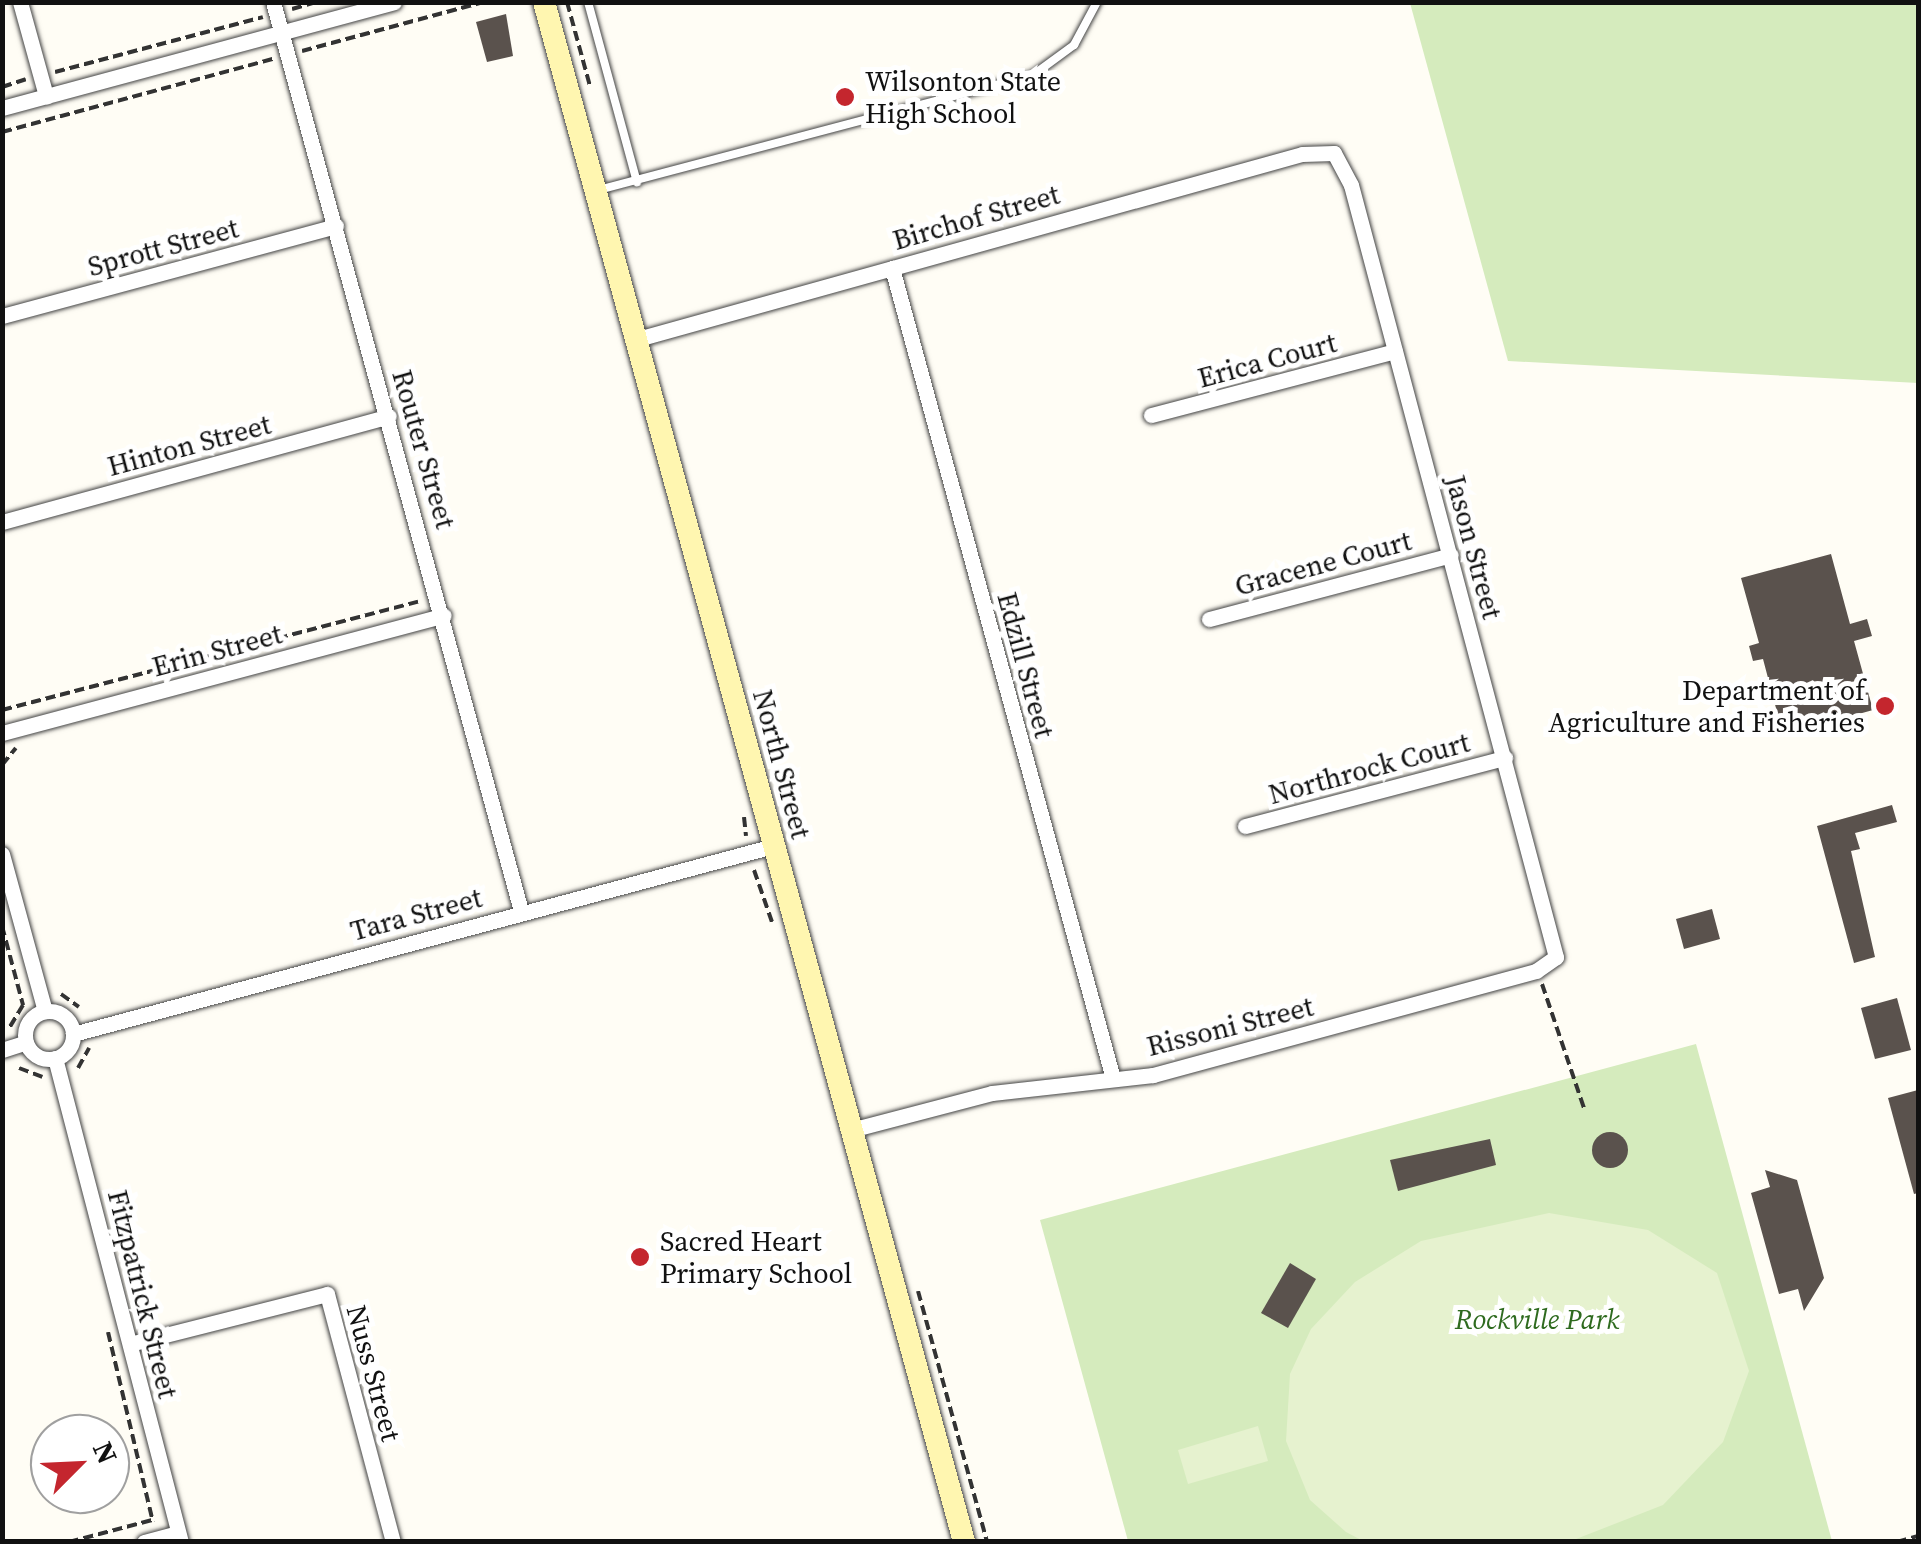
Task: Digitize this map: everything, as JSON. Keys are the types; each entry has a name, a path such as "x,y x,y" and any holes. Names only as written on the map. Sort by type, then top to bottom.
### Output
{"street":[{"path":"20,2 46,96"},
{"path":"2,108 394,2"},
{"name":"North Street","path":"544,2 964,1542"},
{"name":"Router Street","path":"274,8 444,614 521,910"},
{"name":"Birchof Street","path":"634,340 1302,154 1334,153"},
{"name":"Jason Street","path":"1334,153 1351,186 1556,957"},
{"name":"Sprott Street","path":"2,316 336,226"},
{"name":"Edzill Street","path":"892,268 1112,1075"},
{"name":"Erica Court","path":"1151,416 1396,351"},
{"name":"Hinton Street","path":"2,522 388,416"},
{"name":"Gracene Court","path":"1208,618 1450,555"},
{"name":"Erin Street","path":"2,733 444,614"},
{"name":"Northrock Court","path":"1245,826 1505,758"},
{"name":"Tara Street","path":"73,1034 521,910 773,846"},
{"path":"2,854 45,1012"},
{"name":"Rissoni Street","path":"851,1130 992,1093 1112,1075 1152,1075 1536,971 1556,957"},
{"path":"45,1012 61,1014 73,1034 56,1058 34,1054 26,1042 27,1026 45,1012"},
{"path":"2,1050 26,1042"},
{"name":"Fitzpatrick Street","path":"56,1058 134,1343 179,1537"},
{"name":"Nuss Street","path":"134,1343 328,1294 393,1542"},
{"path":"144,1542 179,1537"}],"lane":[{"path":"588,2 637,182"},
{"path":"594,191 1033,75 1074,44 1097,2"}],"path":[{"path":"2,87 274,8 316,2"},
{"path":"2,132 484,2"},
{"path":"2,710 418,602"},
{"path":"2,765 16,748"},
{"path":"2,926 23,1005 9,1028"},
{"path":"1536,971 1569,1082 1584,1108"},
{"path":"61,994 78,1007"},
{"path":"78,1068 89,1048"},
{"path":"70,1542 152,1520"},
{"path":"1897,1542 1918,1536"}],"green space":[{"path":"1410,3 1918,3 1918,383 1508,361"},
{"name":"Rockville Park","path":"1696,1044 1832,1541 1128,1541 1040,1220"},
{"path":"1549,1213 1648,1230 1717,1273 1749,1371 1723,1442 1663,1505 1571,1541 1365,1542 1346,1532 1310,1500 1286,1441 1290,1374 1311,1329 1355,1282 1421,1241"},
{"path":"1258,1426 1268,1461 1188,1484 1178,1450"}],"building":[{"path":"506,14 513,56 487,62 476,22"},
{"path":"1831,554 1850,624 1867,619 1872,636 1854,641 1873,710 1783,735 1763,659 1753,661 1749,646 1759,643 1741,578"},
{"path":"1892,805 1897,822 1855,833 1860,849 1851,851 1875,957 1854,963 1817,826"},
{"path":"1712,909 1720,939 1684,949 1676,919"},
{"path":"1897,998 1911,1050 1875,1059 1861,1008"},
{"path":"1918,1090 1918,1193 1914,1194 1888,1098"},
{"path":"1610,1132 1622,1138 1628,1150 1622,1162 1610,1168 1598,1162 1592,1150 1598,1138"},
{"path":"1490,1139 1496,1165 1398,1191 1390,1160"},
{"path":"1765,1170 1797,1180 1824,1278 1804,1311 1798,1289 1779,1294 1751,1193 1770,1187"},
{"path":"1290,1263 1316,1279 1288,1328 1261,1313"}],"place":[{"name":"Wilsonton State High School","path":"845,97"},
{"name":"Department of Agriculture and Fisheries","path":"1885,706"},
{"name":"Sacred Heart Primary School","path":"640,1257"}]}
